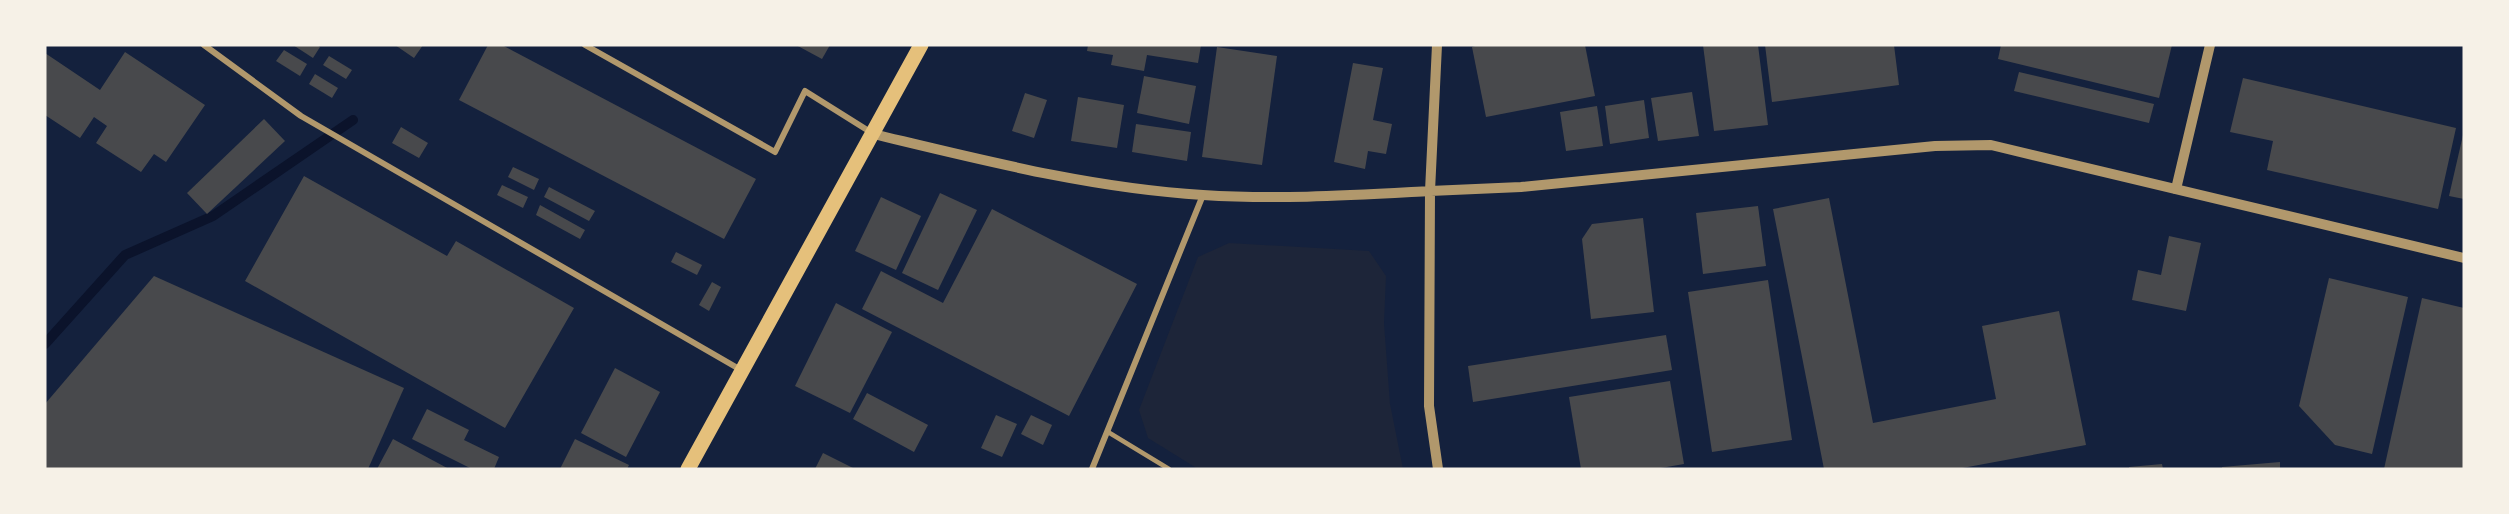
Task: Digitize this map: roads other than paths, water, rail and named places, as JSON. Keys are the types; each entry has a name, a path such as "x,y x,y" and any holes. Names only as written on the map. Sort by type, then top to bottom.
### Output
{"main road":[{"path":"688,469 921,45"}],"street":[{"path":"204,45 302,116 742,370"},
{"path":"585,45 775,152 805,91 873,134 1060,178 1203,195 1336,196 1521,187 1935,146 1991,145 2464,258"},
{"path":"1437,45 1430,191 1429,406 1438,469"},
{"path":"2176,189 2210,45"},
{"path":"1092,469 1203,195"}],"lane":[{"path":"1108,432 1168,469"}],"waterway":[{"path":"45,344 125,255 213,216 353,120"}]}
